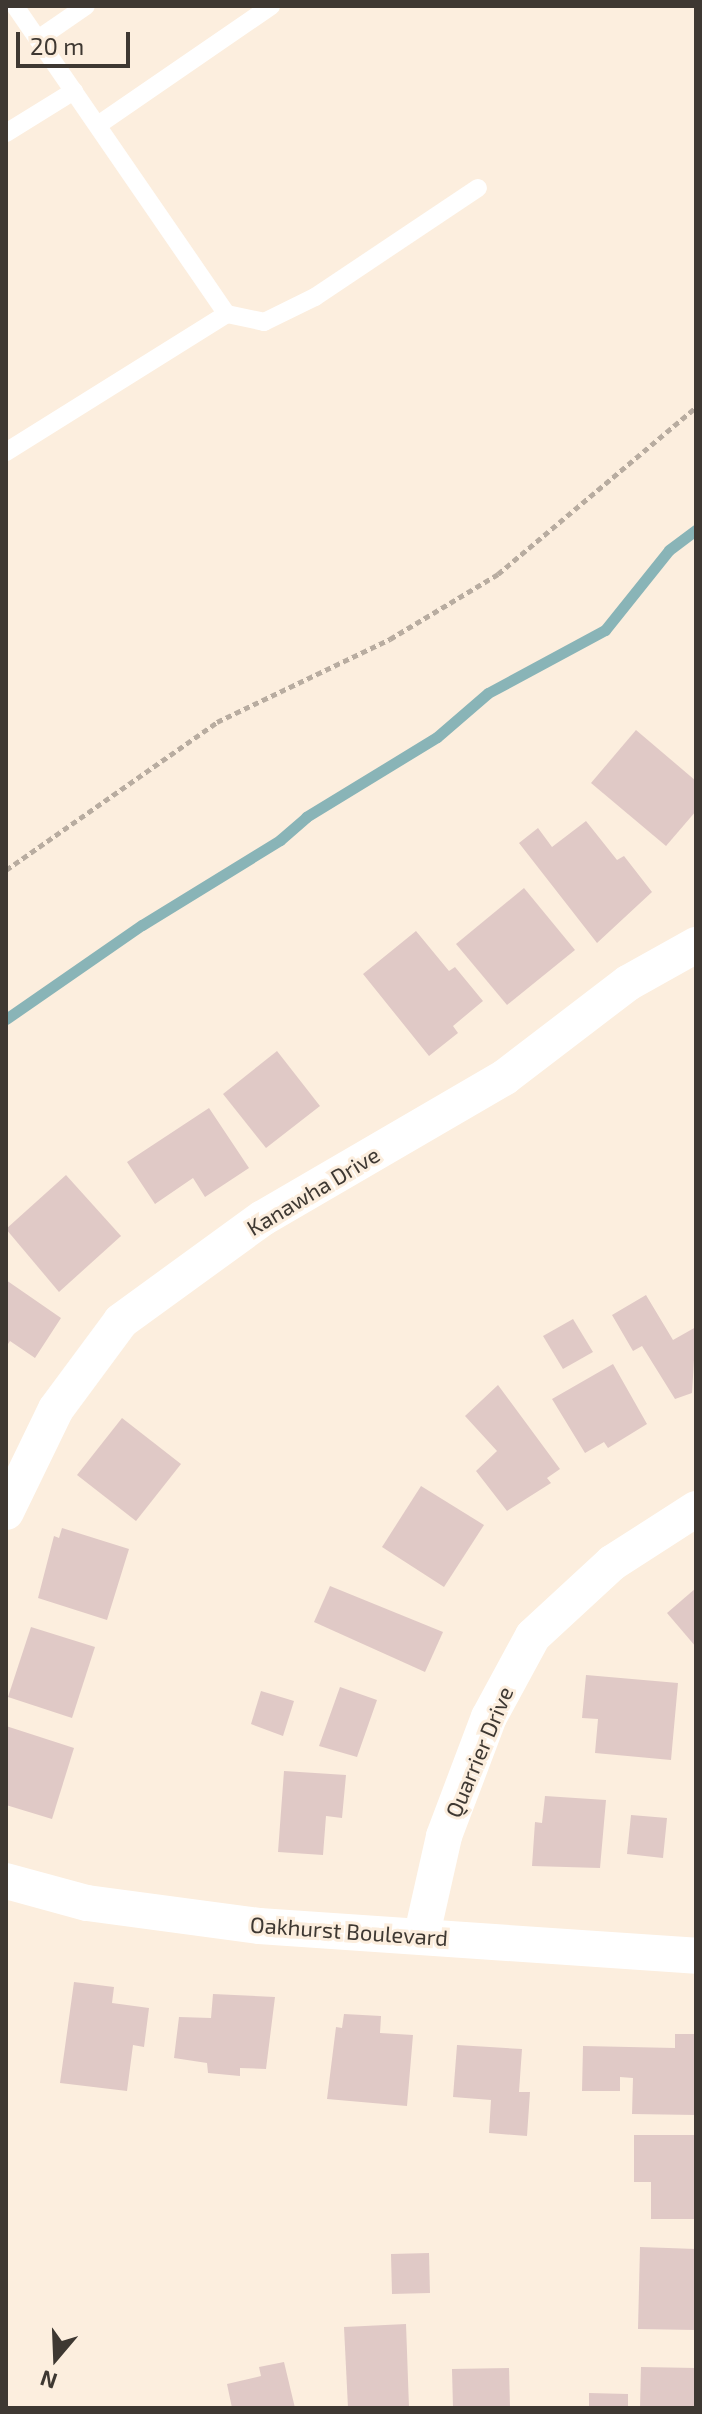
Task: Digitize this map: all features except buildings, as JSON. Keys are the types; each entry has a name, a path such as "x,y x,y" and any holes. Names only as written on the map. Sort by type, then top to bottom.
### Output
{"street":[{"name":"Kanawha Drive","path":"6,1512 56,1409 121,1321 263,1218 505,1077 628,983 696,945"},
{"name":"Quarrier Drive","path":"422,1934 444,1836 489,1717 533,1636 612,1563 696,1509"},
{"name":"Oakhurst Boulevard","path":"6,1881 87,1903 259,1926 422,1934 696,1956"}],"lane":[{"path":"38,39 86,6"},
{"path":"98,125 271,6"},
{"path":"14,14 38,39 227,314 264,322 315,297 478,188"},
{"path":"6,133 74,91"},
{"path":"6,452 227,314"}],"path":[{"path":"6,870 217,722 390,639 498,574 696,407"}],"waterway":[{"path":"6,1019 142,925 280,840 306,817 437,737 488,693 605,630 669,550 696,530"}]}
